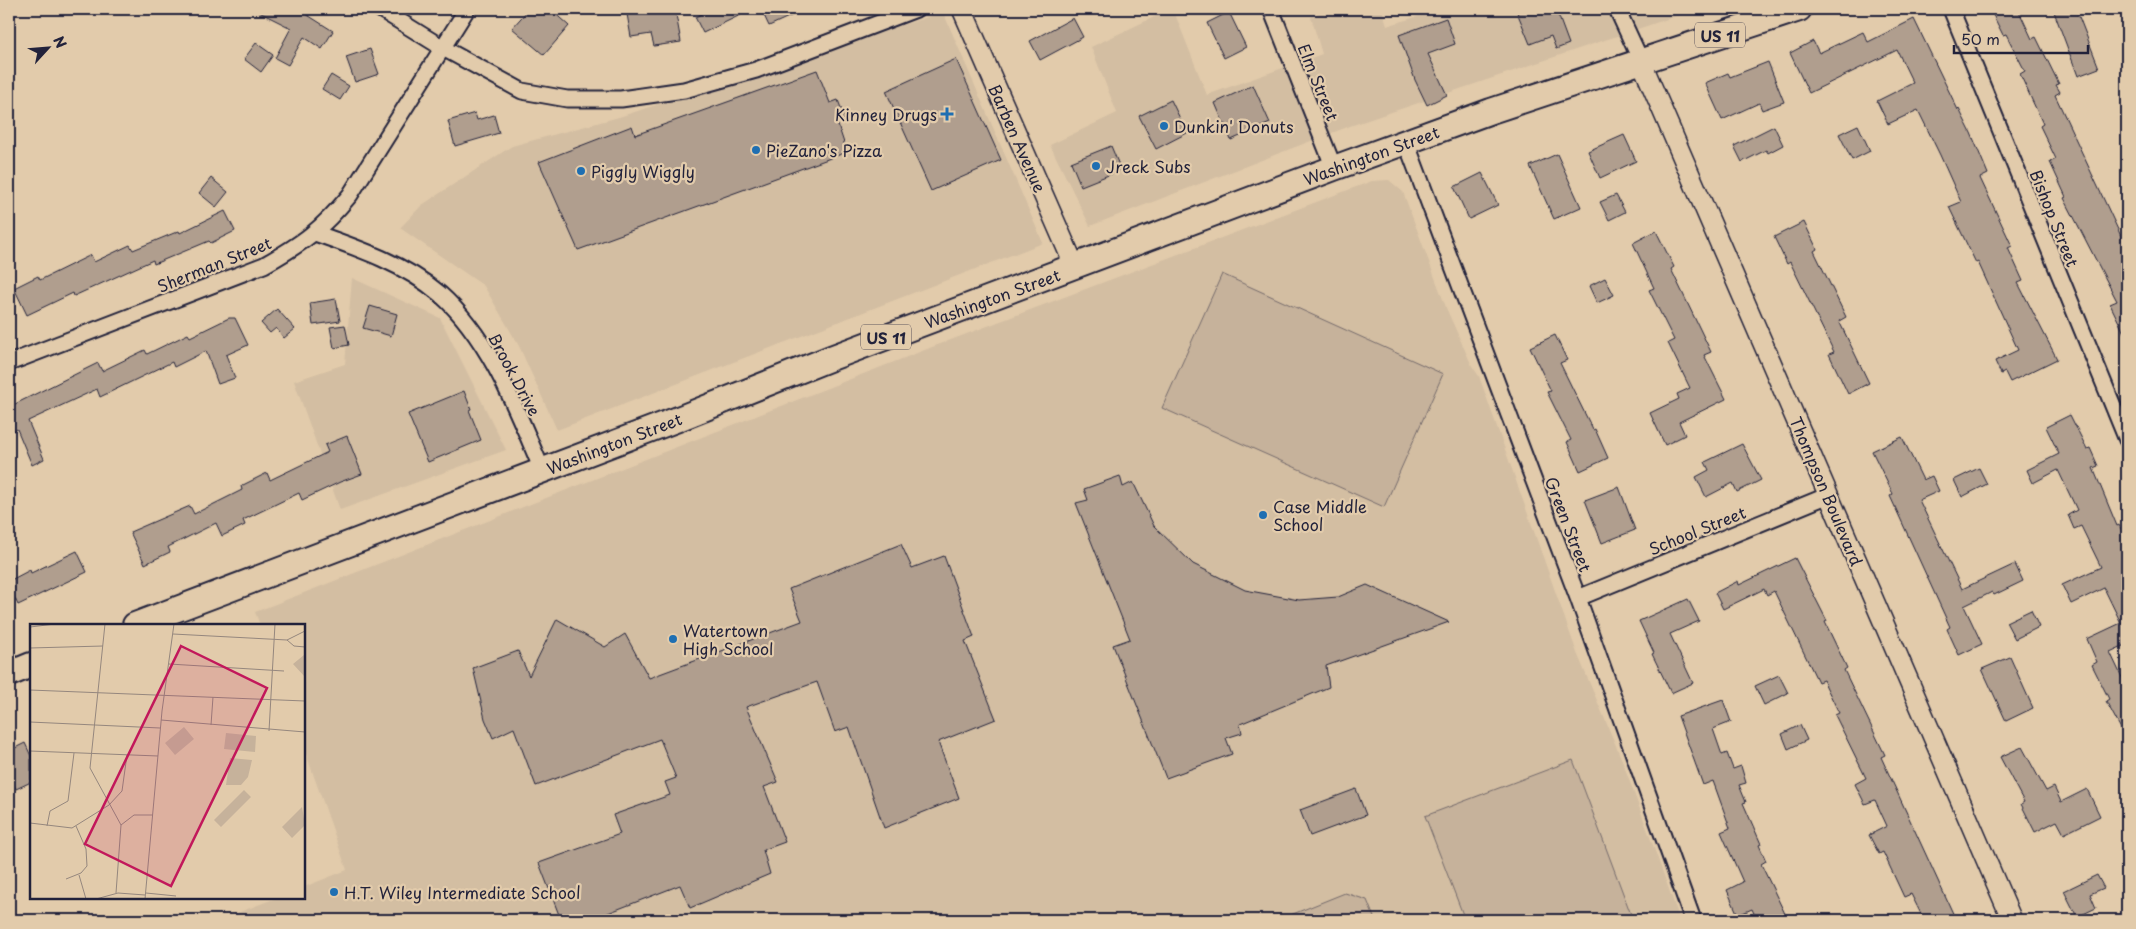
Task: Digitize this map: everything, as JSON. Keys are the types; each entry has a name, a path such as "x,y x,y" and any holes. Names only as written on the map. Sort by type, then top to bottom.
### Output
{"main road":[{"name":"Washington Street","path":"139,624 831,358 1334,168 1492,111 1799,9"},
{"path":"9,674 30,665"}],"street":[{"path":"380,9 443,48 522,91 567,99 621,99 684,90 756,70 916,9"},
{"name":"Sherman Street","path":"9,363 264,264 296,248 327,223 350,195 467,9"},
{"name":"Barben Avenue","path":"962,9 1075,267"},
{"name":"Elm Street","path":"1271,9 1334,168"},
{"path":"1618,9 1641,62"},
{"name":"Bishop Street","path":"1951,9 2127,440"},
{"name":"Thompson Boulevard","path":"1641,62 2012,920"},
{"name":"Green Street","path":"1406,142 1578,598 1693,920"},
{"name":"Brook Drive","path":"315,233 355,247 417,277 440,294 458,312 486,349 542,470"},
{"name":"School Street","path":"1578,598 1829,494"}],"shaded area":[{"path":"1173,9 1207,95 1322,54 1311,17 1328,9 1382,9 1387,26 1441,9 1697,9 1350,126 1090,226 1050,145 1117,113 1091,47"},
{"path":"943,12 1043,243 557,430 519,346 484,286 400,228 422,205 512,146 619,117"},
{"name":"Watertown High School","path":"1389,180 1403,192 1447,310 1472,366 1479,376 1577,653 1622,760 1680,920 219,920 273,899 305,899 305,887 347,870 305,751 305,624 260,624 255,612 940,344 1372,181"},
{"path":"1222,274 1443,374 1384,507 1162,408"},
{"path":"352,278 440,318 506,450 340,510 294,381 345,364"},
{"path":"1573,760 1633,920 1465,920 1425,816"},
{"path":"1345,893 1367,900 1375,920 1278,920"}],"building":[{"path":"253,9 298,9 333,31 322,49 304,37 288,65 275,58 291,28"},
{"path":"529,9 550,9 569,26 544,55 512,28"},
{"path":"659,9 675,9 681,42 654,46 651,34 631,37 627,14"},
{"path":"712,9 753,9 703,33 695,17"},
{"path":"761,9 806,9 769,26"},
{"path":"1526,9 1556,9 1569,44 1556,49 1551,36 1530,44 1517,12"},
{"path":"1990,9 2018,9 2032,39 2036,37 2059,84 2056,85 2060,92 2055,95 2127,249 2127,339 2110,304 2117,301 2064,198 2066,197 2050,162 2056,159 2040,126 2043,124 2020,74 2025,71 2006,34 2003,35"},
{"path":"2053,9 2076,9 2099,68 2078,76"},
{"path":"1229,12 1246,47 1224,58 1207,23"},
{"path":"1073,18 1083,37 1040,60 1030,41"},
{"path":"1446,18 1455,44 1428,54 1447,95 1427,105 1415,80 1399,35"},
{"path":"1914,19 1971,133 1988,174 1980,178 2012,246 2008,248 2023,281 2018,283 2057,359 2010,382 2005,372 2001,374 1995,361 2018,350 1978,262 1976,263 1949,207 1961,202 1940,155 1918,110 1888,124 1877,101 1913,83 1897,50 1809,93 1790,53 1813,41 1819,53 1863,32 1868,42"},
{"path":"256,43 273,55 261,72 244,59"},
{"path":"370,49 379,74 355,82 346,57"},
{"path":"956,59 1001,160 931,191 886,91"},
{"path":"1768,62 1784,102 1762,110 1759,103 1722,120 1705,83 1728,73 1730,77"},
{"path":"817,70 830,103 838,100 845,119 837,122 847,152 578,250 539,162 632,126 635,135"},
{"path":"331,75 349,86 340,100 322,89"},
{"path":"1253,85 1270,123 1231,140 1215,103"},
{"path":"1171,100 1187,133 1156,149 1139,116"},
{"path":"475,113 477,120 494,115 499,133 455,146 448,121"},
{"path":"1858,125 1870,151 1852,160 1839,134"},
{"path":"1774,126 1783,145 1768,153 1766,150 1742,162 1734,146"},
{"path":"1624,135 1636,161 1600,178 1588,151"},
{"name":"Jreck Subs","path":"1111,146 1121,170 1081,186 1071,162"},
{"path":"1557,154 1581,207 1554,219 1530,166"},
{"path":"1482,173 1498,205 1469,219 1454,187"},
{"path":"211,178 228,192 216,207 199,193"},
{"path":"1616,195 1625,212 1609,220 1600,202"},
{"path":"225,211 235,231 211,243 209,241 154,264 153,260 74,296 73,293 27,315 14,288 38,276 40,280 91,255 94,262 130,245 133,250 179,231 180,233"},
{"path":"1804,222 1817,249 1814,251 1846,317 1839,321 1869,383 1848,394 1829,354 1834,352 1790,262 1787,264 1774,237"},
{"path":"1656,231 1674,267 1671,269 1711,352 1704,355 1726,399 1679,422 1685,435 1665,445 1650,413 1679,399 1677,394 1690,388 1668,343 1674,340 1649,290 1654,288 1633,243"},
{"path":"1605,278 1614,295 1597,303 1589,286"},
{"path":"336,299 340,321 313,325 310,303"},
{"path":"370,306 397,314 391,336 363,328"},
{"path":"277,309 295,329 284,338 276,328 270,333 261,323"},
{"path":"229,318 235,318 248,345 226,355 235,378 218,384 206,351 174,367 172,362 100,397 97,389 28,421 44,459 32,465 17,429 9,433 9,407 98,363 102,371 145,350 147,354 188,334 190,337"},
{"path":"345,325 349,345 334,348 330,327"},
{"path":"1555,335 1567,360 1560,363 1608,458 1580,471 1567,442 1571,440 1547,392 1551,391 1530,347"},
{"path":"464,391 471,409 469,410 481,440 428,462 408,414"},
{"path":"2070,415 2087,449 2090,448 2098,466 2093,468 2117,526 2119,525 2127,541 2127,644 2110,652 2127,688 2127,740 2106,701 2109,699 2092,665 2097,662 2087,639 2121,623 2104,588 2071,604 2062,585 2101,567 2081,526 2074,529 2068,515 2077,510 2058,470 2033,483 2027,470 2059,454 2046,427"},
{"path":"347,436 362,474 302,500 299,493 243,520 245,525 222,536 216,523 168,547 170,552 145,564 130,532 190,506 194,514 242,490 241,486 267,473 270,480 328,452 325,445"},
{"path":"1902,437 1923,480 1932,476 1939,491 1919,500 1962,589 2015,564 2023,581 1994,595 1992,592 1964,606 1982,644 1959,655 1947,629 1950,627 1890,496 1893,494 1872,451"},
{"path":"1742,444 1761,480 1737,492 1733,483 1706,497 1696,477 1709,470 1705,462"},
{"path":"1979,468 1987,484 1962,497 1954,480"},
{"path":"1120,476 1123,487 1133,482 1154,526 1193,564 1245,590 1299,600 1338,597 1367,585 1449,622 1326,666 1329,687 1240,724 1242,733 1226,738 1232,754 1166,778 1113,645 1130,639 1076,503 1088,500 1084,489"},
{"path":"1619,487 1635,530 1602,543 1585,500"},
{"name":"Watertown High School","path":"901,544 912,568 944,556 974,637 965,641 996,719 938,742 959,798 884,828 849,727 835,732 817,682 746,707 778,782 764,787 785,842 763,850 770,874 690,908 680,885 590,920 561,920 539,863 620,834 613,815 670,795 665,782 676,778 660,739 536,786 514,728 493,738 485,719 473,668 518,651 529,676 557,619 605,647 625,634 649,678 802,621 789,589"},
{"path":"77,551 87,572 18,605 9,586 9,581 30,570 31,573"},
{"path":"1795,558 1827,621 1825,622 1847,668 1844,670 1885,755 1881,757 1956,920 1924,920 1911,894 1904,897 1883,852 1879,854 1869,835 1887,826 1875,800 1865,804 1855,784 1866,778 1835,715 1839,713 1823,680 1818,682 1774,591 1767,595 1764,589 1723,609 1715,593 1738,581 1739,585"},
{"path":"1688,599 1699,621 1670,634 1693,683 1671,693 1652,654 1654,653 1639,621"},
{"path":"2031,610 2039,627 2015,639 2006,622"},
{"path":"2010,657 2033,708 2006,721 1982,669"},
{"path":"1779,675 1788,693 1764,705 1755,686"},
{"path":"1723,700 1731,722 1713,729 1722,755 1727,753 1733,769 1741,766 1746,783 1739,785 1746,802 1743,803 1761,844 1759,845 1766,861 1761,864 1788,920 1757,920 1752,909 1738,915 1727,890 1743,882 1721,832 1730,828 1713,781 1703,785 1678,716"},
{"path":"1800,725 1807,740 1788,749 1782,734"},
{"path":"25,743 30,754 30,782 16,789 9,775 9,751"},
{"path":"2022,747 2046,791 2054,787 2061,802 2087,789 2100,816 2064,834 2057,821 2035,832 2021,804 2024,802 2000,757"},
{"path":"1356,789 1366,815 1310,836 1300,810"},
{"path":"2097,875 2104,888 2090,894 2096,908 2077,917 2064,891"}],"place":[{"name":"Kinney Drugs","path":"947,114"},
{"name":"Dunkin' Donuts","path":"1164,126"},
{"name":"PieZano's Pizza","path":"756,150"},
{"name":"Jreck Subs","path":"1096,166"},
{"name":"Piggly Wiggly","path":"581,171"},
{"name":"Case Middle School","path":"1263,515"},
{"name":"Watertown High School","path":"673,639"},
{"name":"H.T. Wiley Intermediate School","path":"334,892"}]}
